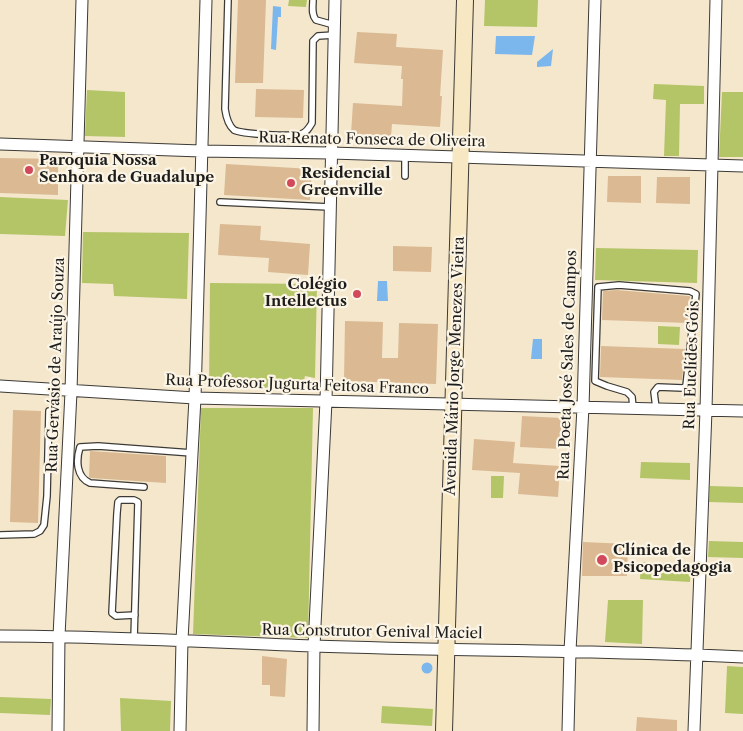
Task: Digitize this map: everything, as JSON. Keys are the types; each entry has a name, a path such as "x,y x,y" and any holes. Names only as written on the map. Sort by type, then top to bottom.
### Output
{"street":[{"name":"Rua Gervásio de Araújo Souza","path":"58,731 59,636 71,392 82,0"},
{"path":"180,731 182,640 195,398 206,0"},
{"path":"313,731 314,646 326,402 330,152 335,0"},
{"name":"Avenida Mário Jorge Menezes Vieira","path":"444,731 455,404 465,0"},
{"name":"Rua Poeta José Sales de Campos","path":"568,731 570,651 583,407 594,0"},
{"name":"Rua Euclídes Góis","path":"694,731 706,410 716,0"},
{"name":"Rua Renato Fonseca de Oliveira","path":"0,144 201,151 330,152 743,166"},
{"name":"Rua Professor Jugurta Feitosa Franco","path":"0,386 71,392 195,398 743,411"},
{"name":"Rua Construtor Genival Maciel","path":"0,636 134,638 314,646 570,651 743,657"}],"lane":[{"path":"228,0 225,108 234,130 243,133 294,135 306,132 312,123 313,41 318,36 334,30"},
{"path":"313,0 314,18 334,30"},
{"path":"405,156 405,176"},
{"path":"220,202 330,206"},
{"path":"633,408 632,397 627,392 595,381 598,287 618,284 690,291 696,294 686,386 683,388 658,387 654,392 656,408"},
{"path":"0,535 34,534 40,531 44,525 47,496 49,411"},
{"path":"144,487 90,483 84,480 79,474 78,469 80,448 98,446 192,452"},
{"path":"134,638 135,615 138,502 134,500 120,500 117,507 112,613 116,616 135,615"}],"green space":[{"path":"289,0 307,0 306,7 288,6"},
{"path":"485,0 538,0 537,27 484,26"},
{"path":"654,84 704,86 704,104 680,104 679,156 664,156 666,100 653,99"},
{"path":"87,90 125,92 125,137 85,136"},
{"path":"722,92 743,92 743,157 719,157"},
{"path":"0,197 68,200 65,236 0,234"},
{"path":"83,232 189,233 187,299 114,296 113,284 82,283"},
{"path":"596,248 698,250 697,283 595,280"},
{"path":"210,283 317,284 315,378 305,376 302,389 209,388"},
{"path":"658,326 680,327 679,345 658,344"},
{"path":"201,408 313,408 308,638 193,634"},
{"path":"641,462 690,463 690,480 640,478"},
{"path":"491,476 504,476 503,498 491,498"},
{"path":"710,486 743,487 743,503 709,502"},
{"path":"709,541 743,542 743,558 708,557"},
{"path":"641,562 691,565 690,582 640,579"},
{"path":"608,600 643,600 642,644 605,642"},
{"path":"727,666 743,667 743,714 725,713"},
{"path":"0,697 51,699 50,715 0,713"},
{"path":"120,698 171,701 170,731 121,731"},
{"path":"382,706 433,709 432,726 381,723"}],"water":[{"path":"273,6 281,7 281,17 278,17 276,50 271,49"},
{"path":"496,36 535,36 532,55 495,54"},
{"path":"553,49 551,66 537,67 537,62"},
{"path":"378,281 387,281 388,301 377,301"},
{"path":"533,339 542,339 542,359 531,359"},
{"path":"427,662 433,668 427,674 421,668"}],"building":[{"path":"238,0 266,0 263,83 235,83"},
{"path":"357,32 397,34 396,47 443,50 440,127 392,124 391,136 351,134 353,103 402,106 402,66 354,63"},
{"path":"256,89 304,90 303,118 255,117"},
{"name":"Paroquia Nossa Senhora de Guadalupe","path":"0,158 58,159 58,195 0,193"},
{"path":"226,164 312,169 310,200 224,195"},
{"path":"608,176 641,176 641,203 607,202"},
{"path":"657,177 690,177 690,204 656,203"},
{"path":"220,224 261,226 260,240 310,244 308,275 268,272 269,258 218,255"},
{"path":"393,246 432,247 431,272 393,271"},
{"path":"616,290 690,296 688,323 602,320 603,291"},
{"path":"345,321 383,322 382,358 398,358 399,323 438,324 436,384 344,381"},
{"path":"601,346 685,349 682,380 600,377"},
{"path":"13,410 41,411 38,523 10,522"},
{"path":"522,416 562,418 560,449 520,447"},
{"path":"474,439 515,442 513,463 560,466 558,497 518,494 520,473 472,470"},
{"path":"90,451 166,456 166,483 91,478 89,477"},
{"name":"Clínica de Psicopedagogia","path":"583,542 628,544 627,576 582,576"},
{"path":"262,656 287,659 285,697 270,696 270,685 262,685"},
{"path":"637,717 677,720 677,731 636,731"}],"place":[{"name":"Paroquia Nossa Senhora de Guadalupe","path":"29,170"},
{"name":"Residencial Greenville","path":"291,183"},
{"name":"Colégio Intellectus","path":"357,294"},
{"name":"Clínica de Psicopedagogia","path":"602,560"}]}
